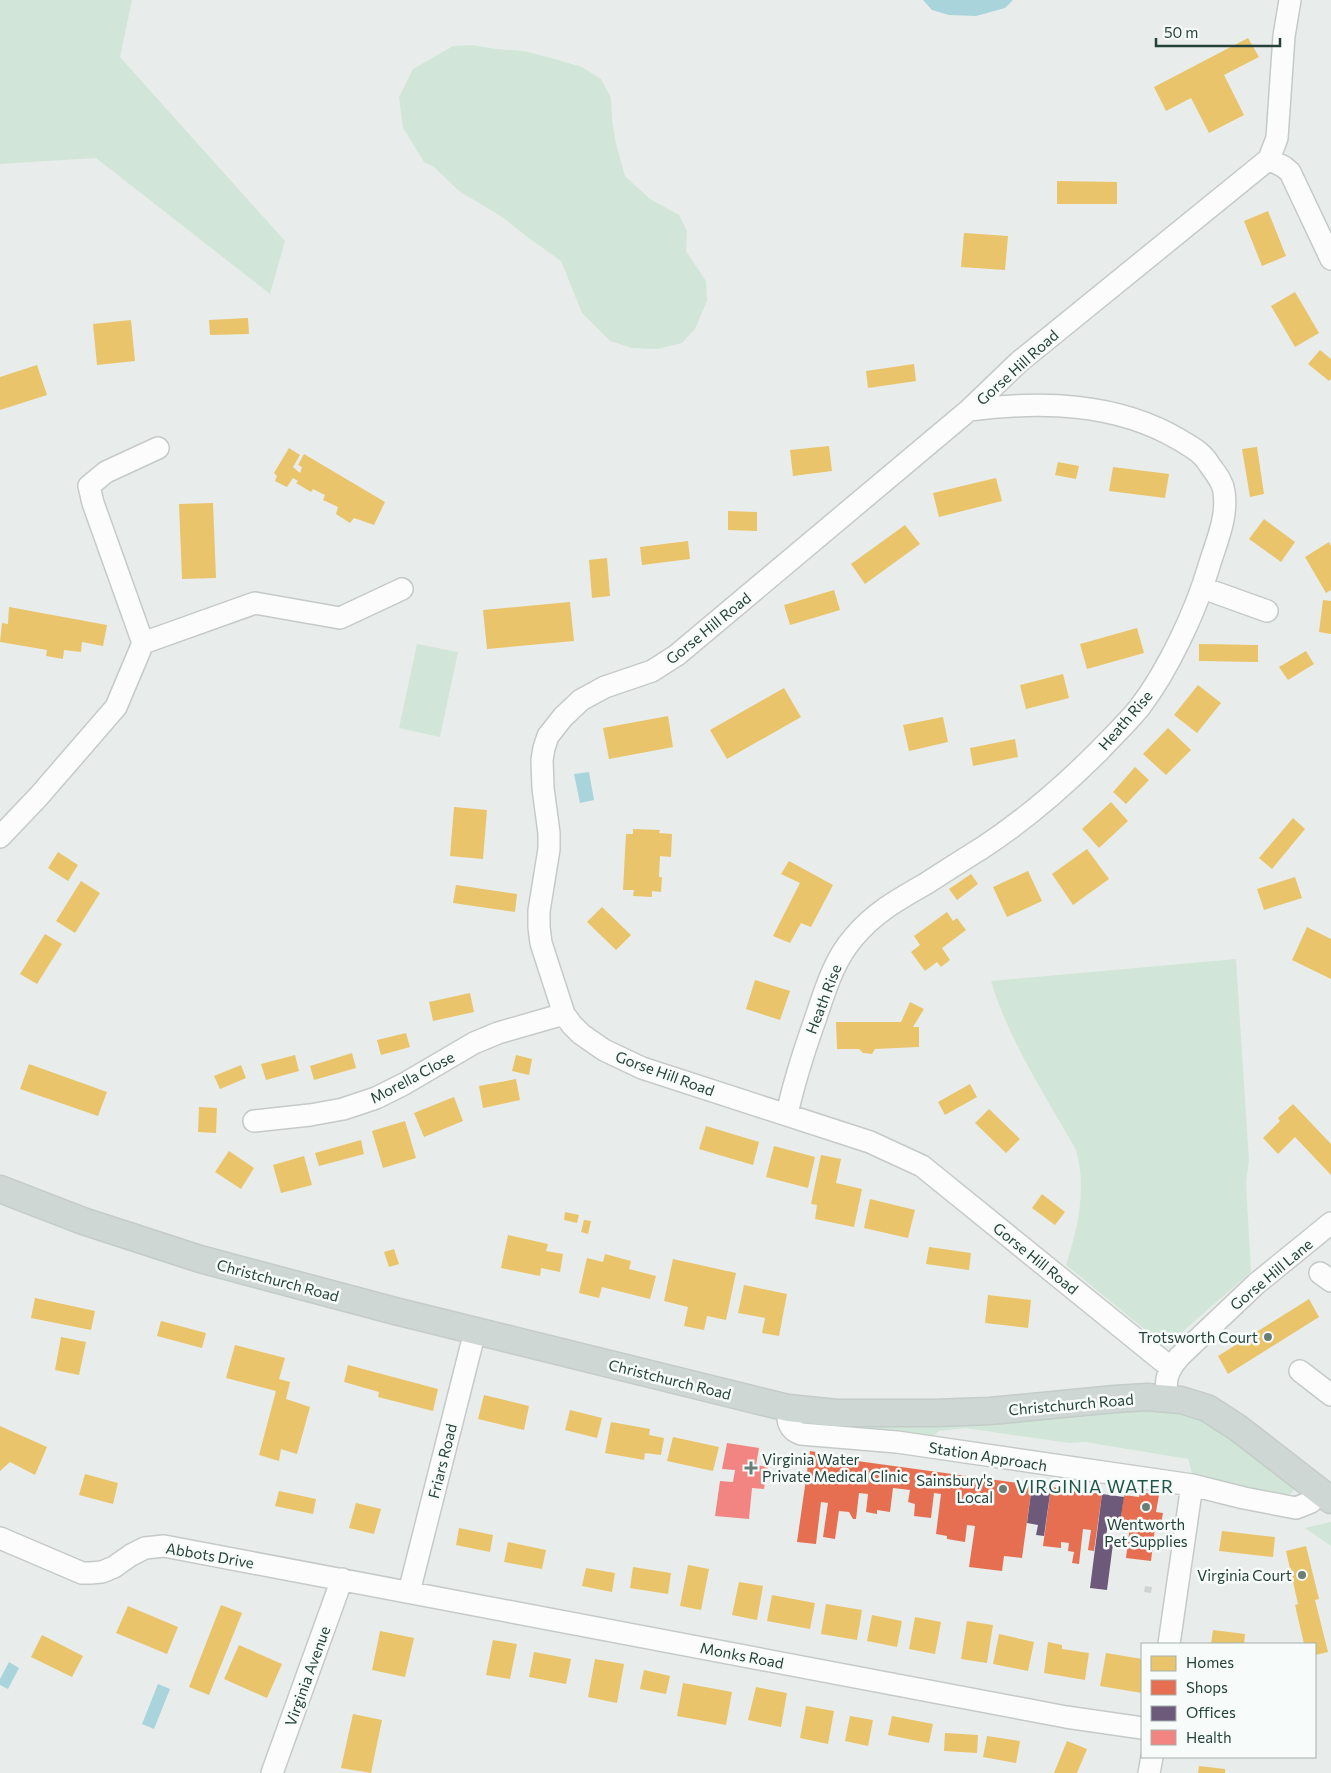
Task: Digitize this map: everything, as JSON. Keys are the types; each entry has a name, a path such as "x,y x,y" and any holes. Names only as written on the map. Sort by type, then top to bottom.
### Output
{"main road":[{"name":"Christchurch Road","path":"0,1189 83,1221 200,1259 475,1331 790,1418 837,1413 990,1411 1147,1397 1181,1400 1218,1415 1257,1442 1325,1496"}],"street":[{"path":"1290,0 1284,36 1277,138 1269,159 1290,172 1331,259"},
{"name":"Gorse Hill Road","path":"1170,1367 922,1166 870,1142 642,1068 604,1050 581,1034 564,1014 541,943 539,911 549,849 542,760 548,736 563,717 581,700 605,687 652,671 678,655 969,410 1019,362 1269,159"},
{"name":"Heath Rise","path":"787,1114 803,1055 829,980 843,950 855,935 881,911 1004,834 1090,760 1121,728 1155,685 1178,642 1203,588 1223,521 1224,491 1219,478 1205,457 1171,435 1107,412 1081,408 1037,404 1005,405 969,410"},
{"path":"0,837 39,796 116,707 143,643 93,503 89,486 106,472 158,448"},
{"path":"1203,588 1267,611"},
{"path":"143,643 255,602 340,618 402,589"},
{"name":"Morella Close","path":"254,1121 310,1115 343,1109 376,1098 474,1043 498,1032 564,1014"},
{"name":"Gorse Hill Lane","path":"1170,1367 1250,1291 1331,1223"},
{"name":"Friars Road","path":"409,1592 475,1331"},
{"path":"1166,1398 1166,1380 1170,1367"},
{"path":"1300,1371 1331,1395"},
{"name":"Station Approach","path":"790,1418 796,1433 806,1435 897,1442 1192,1485 1296,1508 1325,1496"},
{"path":"1169,1643 1192,1485"},
{"name":"Abbots Drive","path":"0,1538 82,1573 102,1572 114,1568 137,1551 154,1546 164,1546 342,1579"},
{"name":"Monks Road","path":"342,1579 1066,1717 1141,1728"},
{"name":"Virginia Avenue","path":"272,1773 342,1579"},
{"path":"1149,1773 1152,1758"}],"green space":[{"path":"0,0 132,0 120,57 285,241 270,294 96,158 0,164"},
{"path":"472,45 524,51 551,58 582,67 601,79 611,98 616,144 625,176 650,199 679,215 687,231 686,251 706,281 707,301 695,329 682,343 657,349 632,348 610,341 582,313 561,261 502,217 459,191 434,167 424,162 403,128 399,97 413,69 453,46"},
{"path":"417,644 458,652 440,737 399,728"},
{"path":"1236,959 1249,1161 1246,1182 1251,1272 1173,1340 1159,1341 1066,1265 1080,1208 1081,1179 1076,1150 1017,1046 998,1003 991,981"},
{"path":"1170,1409 1205,1421 1231,1435 1293,1486 1294,1490 1285,1496 1273,1496 1192,1473 1188,1459 1085,1442 1069,1443 965,1428 939,1431 931,1438 798,1423 798,1419"},
{"path":"1331,1522 1331,1546 1305,1528"}],"water":[{"path":"923,0 1013,0 1005,8 976,16 949,15 932,10"},
{"path":"589,772 594,800 580,803 574,774"},
{"path":"9,1662 19,1668 8,1689 0,1685 0,1679"},
{"path":"158,1684 170,1689 154,1729 142,1724"}],"building: Homes":[{"path":"1248,38 1259,57 1224,75 1244,115 1209,133 1191,98 1166,111 1154,87"},
{"path":"1057,181 1117,182 1117,204 1057,204"},
{"path":"1268,211 1286,256 1262,266 1244,221"},
{"path":"964,233 1008,236 1005,270 961,267"},
{"path":"1295,292 1319,333 1295,347 1271,306"},
{"path":"248,318 249,334 210,335 209,320"},
{"path":"131,320 135,361 97,365 93,324"},
{"path":"1320,350 1331,359 1331,379 1329,381 1308,364"},
{"path":"914,364 916,381 868,388 866,371"},
{"path":"37,365 47,395 0,410 0,377"},
{"path":"829,446 832,471 793,476 790,450"},
{"path":"1257,447 1264,494 1250,497 1242,449"},
{"path":"289,448 300,455 293,467 300,473 302,467 298,465 304,454 385,502 374,525 354,518 350,523 336,514 338,507 323,500 325,495 313,489 311,492 296,483 298,481 293,478 287,487 275,481 277,476 274,473"},
{"path":"1058,462 1079,466 1076,479 1055,475"},
{"path":"1113,467 1169,474 1165,498 1109,491"},
{"path":"996,478 1002,501 939,517 933,493"},
{"path":"213,503 216,578 182,579 179,504"},
{"path":"728,511 757,512 757,531 728,530"},
{"path":"1264,519 1295,542 1281,562 1249,539"},
{"path":"905,525 920,544 865,584 851,564"},
{"path":"688,541 690,559 642,565 640,547"},
{"path":"1329,542 1331,546 1331,590 1326,593 1305,557"},
{"path":"607,558 610,596 592,598 589,560"},
{"path":"834,590 840,610 790,625 784,605"},
{"path":"1323,600 1331,601 1331,634 1319,632"},
{"path":"570,602 574,641 487,649 483,610"},
{"path":"9,607 107,625 103,646 82,642 81,652 64,650 63,659 46,656 47,650 0,642 2,623 8,624"},
{"path":"1137,628 1144,653 1087,669 1080,644"},
{"path":"1199,644 1258,645 1258,662 1199,661"},
{"path":"1306,651 1314,664 1288,680 1279,667"},
{"path":"1063,674 1069,698 1026,709 1020,685"},
{"path":"1198,685 1221,703 1197,733 1174,715"},
{"path":"784,688 801,717 727,759 710,730"},
{"path":"668,716 673,747 609,759 603,728"},
{"path":"943,717 948,742 909,751 903,725"},
{"path":"1168,728 1191,750 1166,775 1143,754"},
{"path":"1015,739 1018,757 973,766 970,748"},
{"path":"1135,767 1149,780 1126,804 1113,792"},
{"path":"1111,802 1128,821 1099,848 1082,829"},
{"path":"454,807 487,810 483,859 450,856"},
{"path":"1293,818 1305,829 1272,869 1259,858"},
{"path":"633,829 660,830 659,833 672,834 671,857 660,856 659,877 662,877 661,892 652,891 652,897 633,896 634,890 623,890 626,834 633,834"},
{"path":"1087,849 1109,879 1073,905 1052,874"},
{"path":"58,852 78,865 68,881 48,868"},
{"path":"789,861 833,885 811,927 801,923 790,943 773,936 800,883 781,874"},
{"path":"1028,871 1042,901 1007,917 993,887"},
{"path":"971,874 978,884 957,900 949,889"},
{"path":"1295,877 1302,898 1264,910 1257,889"},
{"path":"81,881 100,893 75,933 56,921"},
{"path":"456,885 517,894 515,912 453,903"},
{"path":"602,907 631,935 616,950 587,922"},
{"path":"947,912 953,921 957,918 966,930 942,948 950,960 941,967 937,962 925,971 911,952 920,945 914,936"},
{"path":"1307,927 1331,939 1331,979 1292,960"},
{"path":"45,934 62,944 37,984 20,974"},
{"path":"755,980 790,991 780,1020 746,1009"},
{"path":"470,993 474,1012 433,1021 429,1002"},
{"path":"910,1002 924,1009 913,1027 919,1027 919,1047 875,1049 872,1054 863,1053 859,1049 837,1049 836,1022 901,1022"},
{"path":"406,1033 410,1047 381,1055 377,1040"},
{"path":"352,1053 356,1068 314,1080 310,1066"},
{"path":"295,1055 299,1071 266,1080 261,1064"},
{"path":"516,1055 532,1059 529,1075 512,1071"},
{"path":"29,1064 107,1092 98,1116 20,1089"},
{"path":"241,1065 246,1078 220,1089 214,1076"},
{"path":"516,1079 520,1100 483,1108 479,1086"},
{"path":"970,1084 977,1097 945,1115 938,1102"},
{"path":"454,1097 463,1121 424,1137 414,1113"},
{"path":"1293,1104 1331,1144 1331,1175 1295,1137 1278,1154 1263,1138 1280,1121 1278,1118"},
{"path":"199,1107 217,1108 216,1133 198,1132"},
{"path":"989,1109 1020,1139 1006,1153 975,1123"},
{"path":"405,1121 416,1158 383,1168 372,1131"},
{"path":"706,1126 759,1142 753,1165 699,1149"},
{"path":"361,1140 364,1154 319,1166 315,1153"},
{"path":"774,1146 815,1157 808,1188 766,1177"},
{"path":"229,1151 254,1168 241,1189 215,1172"},
{"path":"821,1155 841,1159 836,1183 862,1189 854,1227 815,1219 817,1205 811,1204"},
{"path":"304,1156 312,1185 281,1193 273,1165"},
{"path":"1042,1194 1065,1212 1055,1225 1032,1208"},
{"path":"870,1199 915,1210 908,1238 864,1228"},
{"path":"565,1212 579,1215 577,1223 564,1220"},
{"path":"584,1220 591,1221 588,1234 581,1232"},
{"path":"508,1235 548,1244 546,1251 563,1254 560,1272 541,1268 540,1276 501,1268"},
{"path":"929,1247 971,1253 969,1270 926,1264"},
{"path":"394,1249 399,1264 389,1267 384,1252"},
{"path":"605,1254 631,1261 629,1269 656,1276 650,1299 602,1287 599,1298 579,1293 587,1258 603,1262"},
{"path":"673,1259 736,1273 726,1320 707,1316 704,1330 684,1326 688,1307 664,1301"},
{"path":"744,1285 787,1294 779,1336 762,1333 765,1318 738,1313"},
{"path":"988,1295 1031,1300 1028,1328 985,1323"},
{"path":"35,1298 95,1311 91,1330 31,1318"},
{"name":"Trotsworth Court","path":"1309,1299 1319,1317 1228,1374 1218,1356"},
{"path":"161,1321 206,1333 202,1348 157,1336"},
{"path":"61,1337 86,1342 79,1375 55,1370"},
{"path":"235,1345 285,1358 279,1379 290,1382 286,1399 310,1407 297,1454 281,1449 279,1461 259,1455 276,1391 226,1378"},
{"path":"348,1365 438,1389 433,1411 378,1397 379,1392 344,1382"},
{"path":"484,1395 529,1406 524,1430 478,1419"},
{"path":"570,1410 602,1418 597,1438 565,1430"},
{"path":"611,1422 650,1429 649,1435 664,1438 661,1455 645,1453 644,1460 605,1453"},
{"path":"0,1426 47,1447 35,1475 10,1462 0,1471"},
{"path":"673,1437 719,1447 713,1471 667,1461"},
{"path":"85,1474 118,1483 113,1504 79,1495"},
{"path":"279,1491 316,1499 313,1514 275,1506"},
{"path":"356,1503 381,1509 374,1534 349,1528"},
{"path":"459,1528 493,1535 490,1552 456,1545"},
{"name":"Virginia Court","path":"1222,1531 1275,1537 1273,1557 1219,1551"},
{"path":"508,1542 546,1550 542,1569 504,1562"},
{"path":"1306,1546 1319,1599 1315,1600 1328,1652 1316,1655 1316,1643 1304,1643 1295,1605 1298,1604 1286,1551"},
{"path":"688,1565 709,1569 701,1610 680,1606"},
{"path":"633,1567 671,1573 668,1594 630,1588"},
{"path":"586,1568 615,1573 612,1592 582,1586"},
{"path":"739,1582 763,1586 757,1620 732,1615"},
{"path":"772,1595 815,1603 810,1629 767,1621"},
{"path":"826,1604 862,1610 857,1640 821,1634"},
{"path":"221,1605 242,1613 209,1695 189,1687"},
{"path":"128,1606 178,1627 167,1654 116,1633"},
{"path":"872,1615 902,1621 897,1647 867,1641"},
{"path":"915,1617 941,1622 935,1654 909,1649"},
{"path":"967,1621 993,1625 987,1663 961,1659"},
{"path":"1213,1630 1245,1634 1244,1643 1211,1643"},
{"path":"380,1631 414,1638 405,1677 372,1670"},
{"path":"999,1634 1034,1642 1028,1671 993,1664"},
{"path":"42,1635 83,1656 72,1677 31,1657"},
{"path":"493,1640 517,1644 510,1679 486,1675"},
{"path":"1048,1642 1062,1645 1062,1649 1089,1653 1085,1680 1044,1673"},
{"path":"239,1645 282,1664 267,1698 224,1679"},
{"path":"534,1652 571,1659 566,1684 529,1677"},
{"path":"1106,1653 1141,1659 1141,1693 1100,1686"},
{"path":"595,1659 624,1664 617,1703 588,1697"},
{"path":"644,1670 670,1676 666,1694 640,1689"},
{"path":"683,1683 732,1692 726,1725 677,1716"},
{"path":"756,1687 787,1693 781,1727 748,1720"},
{"path":"806,1706 834,1711 828,1744 800,1738"},
{"path":"353,1714 382,1720 371,1773 341,1768"},
{"path":"850,1716 873,1720 868,1746 845,1741"},
{"path":"892,1716 933,1724 929,1743 888,1735"},
{"path":"945,1733 978,1735 977,1753 944,1751"},
{"path":"987,1736 1020,1741 1016,1763 983,1757"},
{"path":"1067,1741 1087,1749 1077,1773 1054,1773"},
{"path":"1199,1766 1225,1769 1225,1773 1198,1773"}],"building: Shops":[{"path":"810,1451 828,1454 828,1457 1032,1485 1022,1558 1004,1556 1002,1571 969,1567 975,1526 967,1525 965,1542 947,1539 947,1536 936,1534 941,1494 934,1493 931,1518 914,1516 915,1504 908,1502 910,1490 893,1488 890,1512 877,1510 877,1514 866,1512 868,1494 859,1493 856,1519 853,1519 849,1512 839,1511 835,1539 823,1537 828,1503 821,1502 816,1544 797,1542"},
{"path":"1051,1487 1102,1494 1094,1551 1088,1550 1091,1530 1083,1529 1079,1564 1072,1563 1074,1552 1068,1551 1069,1543 1061,1542 1061,1548 1043,1546"},
{"path":"1140,1492 1159,1495 1156,1512 1163,1513 1160,1529 1155,1528 1151,1561 1126,1558 1130,1525 1120,1523 1124,1495 1139,1497"}],"building: Offices":[{"path":"1032,1485 1051,1487 1044,1536 1036,1535 1038,1525 1027,1523"},
{"path":"1102,1494 1124,1497 1120,1523 1112,1522 1111,1525 1108,1525 1106,1535 1114,1536 1107,1590 1090,1588"}],"building: Health":[{"path":"727,1443 759,1448 756,1465 768,1467 764,1489 752,1488 749,1519 715,1516 720,1481 733,1482 735,1470 722,1469"}],"building: Other":[{"path":"1145,1586 1152,1587 1151,1593 1144,1592"}],"place":[{"name":"Trotsworth Court","path":"1268,1337"},
{"name":"Virginia Water Private Medical Clinic","path":"751,1468"},
{"name":"Sainsbury's Local","path":"1003,1489"},
{"name":"Wentworth Pet Supplies","path":"1146,1507"},
{"name":"Virginia Court","path":"1302,1575"}],"district":[{"name":"VIRGINIA WATER","path":"1095,1486"}]}
